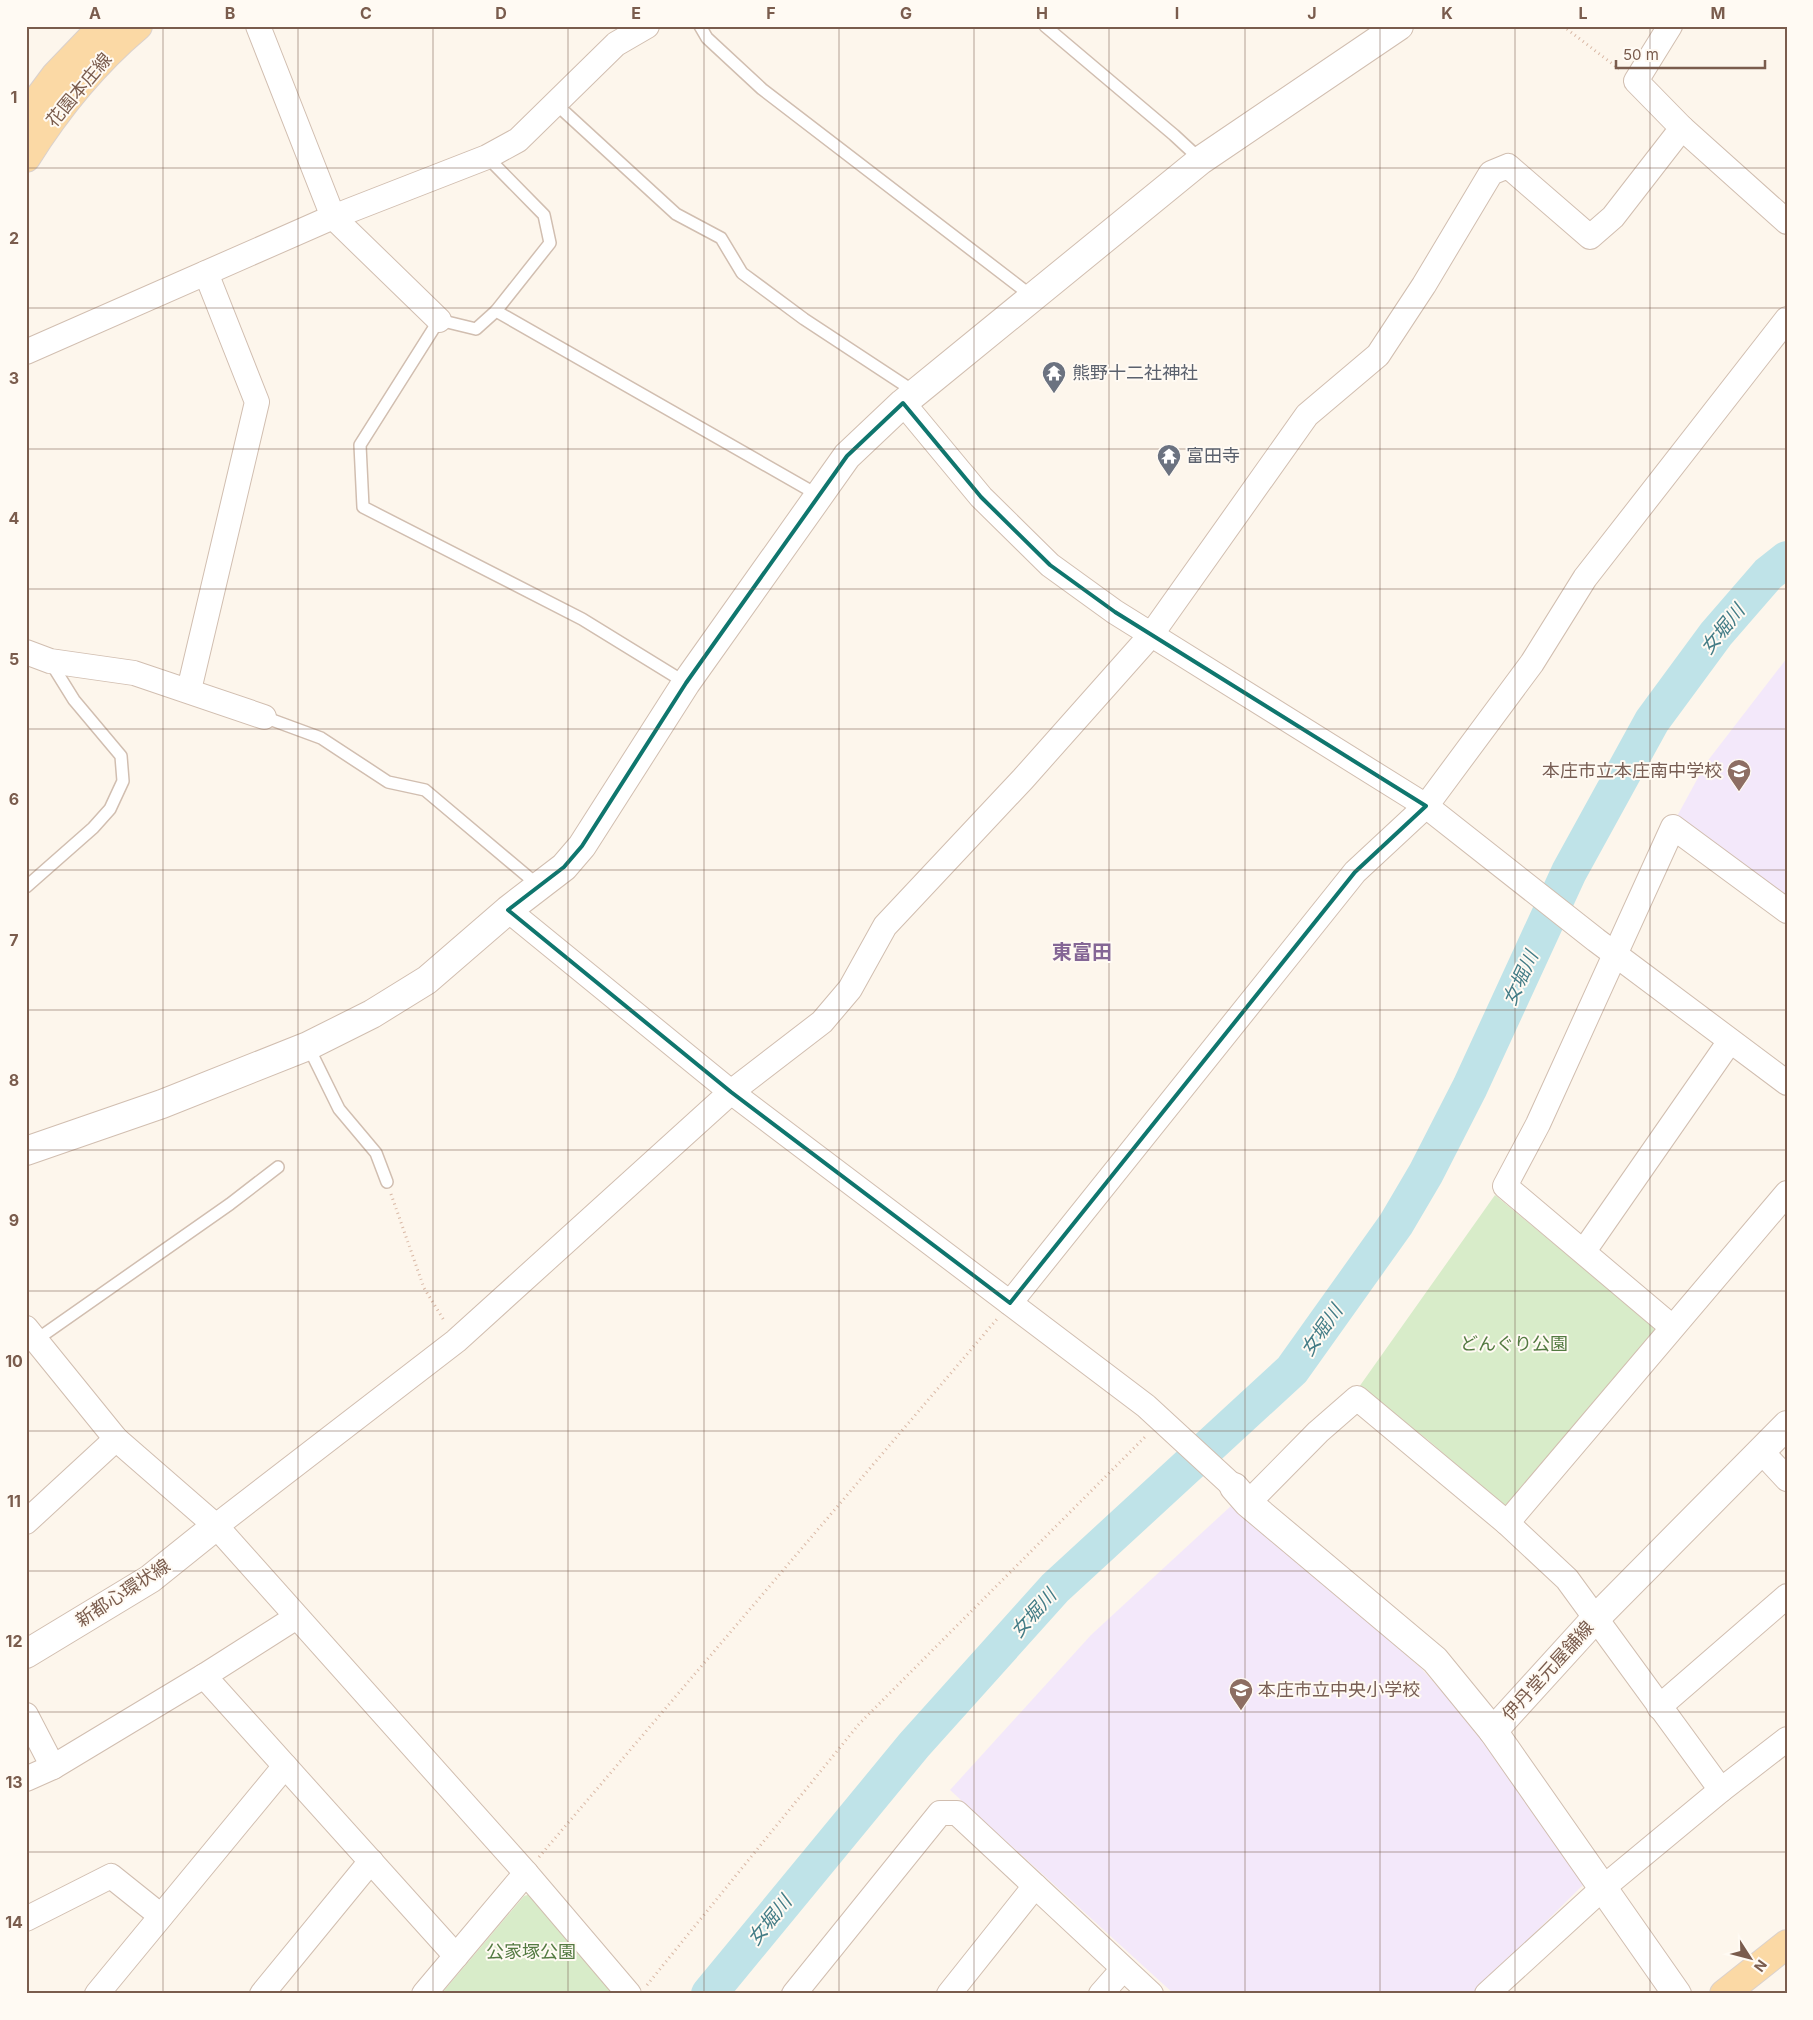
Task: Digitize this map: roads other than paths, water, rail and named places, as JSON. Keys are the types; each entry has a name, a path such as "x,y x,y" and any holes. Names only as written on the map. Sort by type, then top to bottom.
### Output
{"main road":[{"name":"花園本庄線","path":"26,158 78,86 138,26"},
{"name":"花園本庄線","path":"26,115 55,76 96,28"},
{"path":"1724,1994 1787,1944"}],"street":[{"path":"258,26 333,217 439,320"},
{"path":"26,352 333,217 488,157 518,140 616,44 647,26"},
{"path":"26,1151 162,1104 308,1046 372,1014 427,980 508,910 564,867 582,846 686,683 847,456 910,398 1103,238 1201,160 1399,26"},
{"path":"1670,26 1636,81 1682,128 1787,222"},
{"path":"216,1526 456,1340 731,1092 822,1022 850,989 885,926 1016,786 1151,635 1306,415 1378,355 1424,286 1491,173 1508,166 1590,238 1613,218 1682,128"},
{"path":"189,690 257,402 206,273"},
{"path":"1010,1303 1355,872 1426,806 1532,662 1585,578 1787,319"},
{"path":"910,398 981,497 1050,565 1115,612 1426,806 1596,940 1787,1083"},
{"path":"26,652 50,661 134,673 189,690 264,717"},
{"path":"1672,1327 1505,1186 1538,1124 1673,828 1787,911"},
{"path":"508,910 731,1092 1146,1406 1241,1495 1435,1660 1493,1731"},
{"path":"1584,1251 1730,1041"},
{"path":"1507,1523 1787,1193"},
{"path":"31,1334 116,1439 216,1526 295,1618 526,1873 637,1990"},
{"path":"1241,1495 1357,1398 1507,1523 1567,1579 1721,1790"},
{"name":"伊丹堂元屋舗線","path":"1677,1994 1604,1887 1493,1731 1595,1619 1787,1426"},
{"path":"26,1522 116,1439"},
{"path":"1761,1451 1787,1479"},
{"name":"新都心環状線","path":"26,1654 150,1579 216,1526"},
{"path":"1659,1707 1787,1596"},
{"path":"26,1779 53,1767 204,1676 295,1618"},
{"path":"204,1676 456,1956"},
{"path":"26,1715 53,1767"},
{"path":"1487,1994 1604,1887 1721,1790 1787,1739"},
{"path":"97,1994 285,1766"},
{"path":"794,1994 940,1813 957,1813 1151,1994"},
{"path":"262,1994 371,1861"},
{"path":"425,1993 526,1873"},
{"path":"26,1919 111,1876 161,1916"},
{"path":"949,1994 1035,1886"},
{"path":"1102,1994 1123,1969"}],"lane":[{"path":"700,26 707,38 762,89 1033,297"},
{"path":"1045,26 1201,160"},
{"path":"556,104 676,214 721,238 742,273 910,398"},
{"path":"488,157 544,215 550,243 496,310 476,329 439,320 360,445 363,508 582,619 686,683"},
{"path":"496,310 818,495"},
{"path":"26,887 93,828 110,809 122,781 121,756 74,700 50,661"},
{"path":"264,717 321,738 388,782 425,790 540,887"},
{"path":"308,1046 339,1109 376,1153 387,1182"},
{"path":"31,1334 230,1204 278,1167"}],"waterway":[{"name":"女堀川","path":"709,1994 914,1745 1055,1588 1292,1370 1396,1224 1426,1173 1470,1087 1569,872 1652,721 1716,634 1768,574 1787,559"}],"place":[{"name":"熊野十二社神社","path":"1054,394"},
{"name":"富田寺","path":"1169,477"},
{"name":"本庄市立本庄南中学校","path":"1739,792"},
{"name":"本庄市立中央小学校","path":"1241,1711"}],"district":[{"name":"東富田","path":"1082,952"}],"park label":[{"name":"どんぐり公園","path":"1514,1344"},
{"name":"公家塚公園","path":"531,1952"}]}
